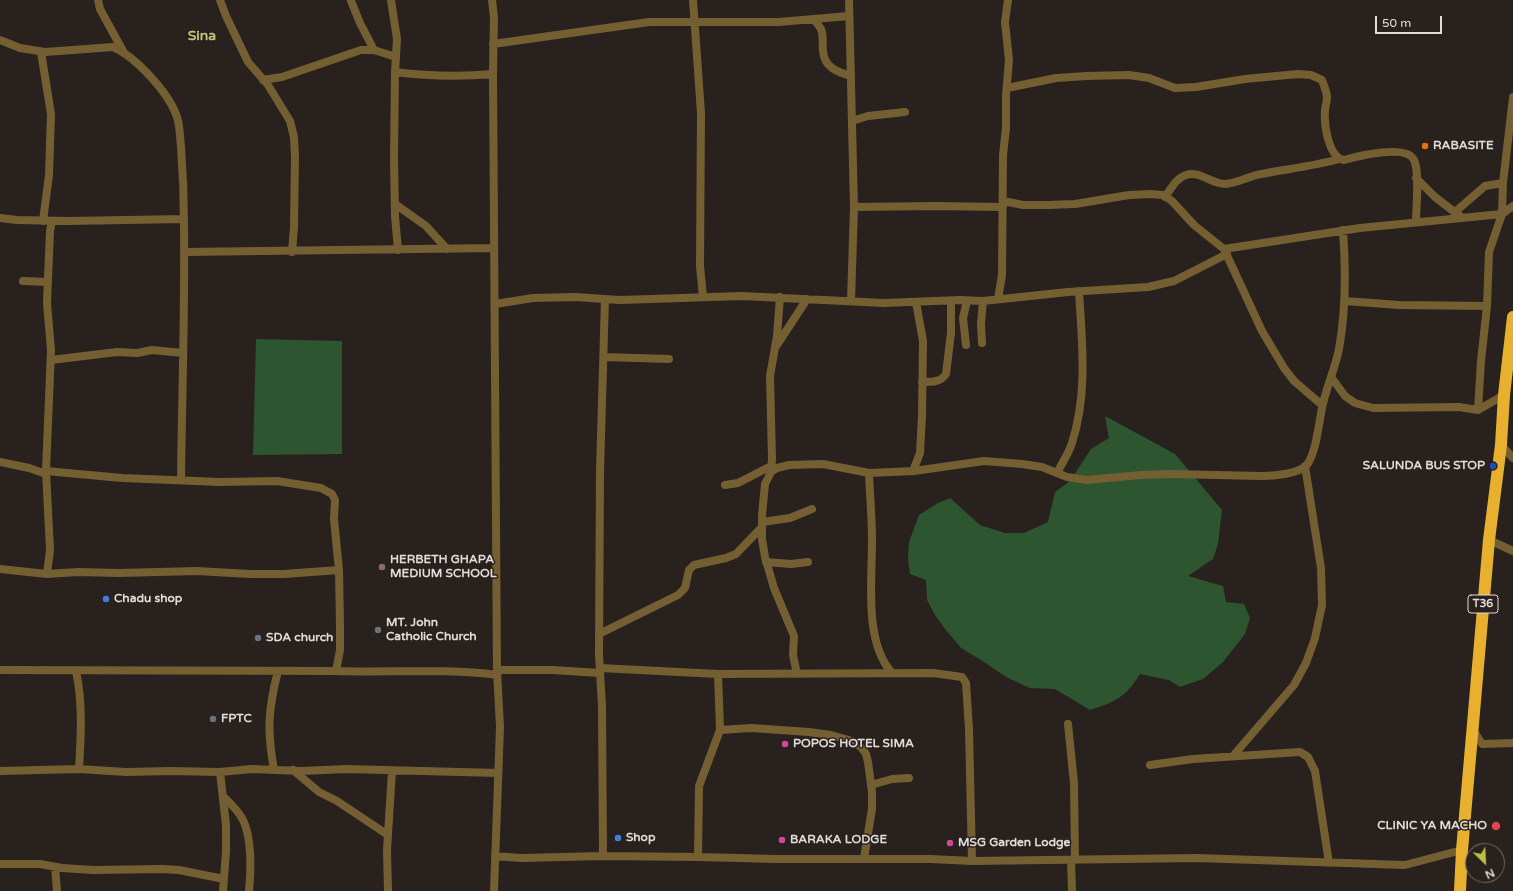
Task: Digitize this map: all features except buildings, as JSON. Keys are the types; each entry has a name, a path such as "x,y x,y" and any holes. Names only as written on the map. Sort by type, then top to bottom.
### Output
{"highway":[{"name":"T36","path":"1460,891 1472,727 1489,540 1501,445 1504,395 1511,348 1513,317"}],"street":[{"path":"98,0 100,9 123,52"},
{"path":"220,0 248,62 263,80 290,121 294,137 295,191 292,252"},
{"path":"391,0 397,38 395,72 395,204 398,250"},
{"path":"492,0 494,17 493,74 497,673 500,727 494,891"},
{"path":"693,0 701,113 700,266 702,297"},
{"path":"849,0 854,207 851,301"},
{"path":"998,300 1002,275 1003,155 1006,128 1009,60 1005,22 1008,0"},
{"path":"351,1 360,23 374,50"},
{"path":"493,44 649,22 779,22 849,16"},
{"path":"814,19 820,29 823,42 823,51 827,64 838,72 850,76"},
{"path":"0,40 20,48 41,52 113,47 123,52 157,85 168,98 177,117 183,173 184,219 184,353 181,480"},
{"path":"263,80 282,77 361,50 374,50 396,57"},
{"path":"41,52 51,120 49,175 43,221"},
{"path":"395,72 418,75 471,76 493,74"},
{"path":"1007,88 1056,78 1087,76 1129,75 1149,78 1175,88 1196,87 1245,79 1298,74 1311,75 1322,80 1325,88 1327,98 1325,111 1327,136 1334,153 1339,159"},
{"path":"1478,410 1480,362 1487,306 1489,252 1502,214 1503,183 1513,97"},
{"path":"852,121 868,116 905,112"},
{"path":"1165,197 1177,180 1184,175 1196,174 1211,181 1224,184 1232,183 1259,174 1325,163 1339,159 1344,160 1389,152 1407,153 1412,156 1415,161 1416,222"},
{"path":"1416,178 1435,197 1458,215"},
{"path":"1458,215 1486,186 1503,183"},
{"path":"854,207 1075,204 1129,195 1163,195 1172,201 1194,225 1226,251 1262,330 1284,368 1306,393 1322,405"},
{"path":"395,204 426,226 447,249"},
{"path":"495,304 533,298 575,297 620,300 742,296 884,303 983,301 1079,291 1148,287 1174,281 1226,251 1343,230 1416,222 1458,215 1502,214 1513,206"},
{"path":"0,218 43,221 184,219"},
{"path":"47,574 50,550 46,473 51,350 47,303 50,231 52,221"},
{"path":"725,485 738,484 771,469 788,465 805,464 823,464 869,474 913,471 984,461 1042,467 1067,477 1087,480 1141,475 1170,474 1262,476 1294,472 1305,466 1312,455 1322,405 1338,350 1345,301 1343,230"},
{"path":"184,252 292,252 494,248"},
{"path":"23,280 48,282"},
{"path":"1057,473 1072,444 1081,397 1083,351 1079,291"},
{"path":"780,298 775,349 770,376 771,469 764,489 762,539 766,562 774,588 794,636 793,654 798,674"},
{"path":"603,856 602,706 599,634 600,434 605,299"},
{"path":"775,349 807,299"},
{"path":"922,382 935,381 943,378 946,374 951,333 951,301"},
{"path":"966,345 963,318 967,301"},
{"path":"982,343 981,324 983,301"},
{"path":"1345,301 1391,305 1487,306"},
{"path":"913,471 920,453 923,341 916,302"},
{"path":"50,360 117,352 137,353 152,350 184,353"},
{"path":"604,357 669,359"},
{"path":"1331,377 1345,396 1355,403 1373,408 1459,407 1478,410 1504,395"},
{"path":"1501,445 1513,458"},
{"path":"0,462 46,473 220,482 277,481 321,488 328,491 332,494 335,500 340,650 336,671"},
{"path":"1233,756 1294,685 1306,663 1315,638 1322,605 1321,568 1312,519 1305,466"},
{"path":"869,474 872,539 871,590 874,636 877,649 883,661 892,673"},
{"path":"599,634 678,594 685,588 689,570 694,565 726,558 736,554 762,524 769,520 790,518 812,509"},
{"path":"1489,540 1513,551"},
{"path":"766,562 791,564 808,562"},
{"path":"0,569 47,574 78,572 119,573 197,571 284,574 338,570"},
{"path":"0,670 497,673 552,670 600,670 718,674 892,673 951,675 962,677 965,679 967,690 972,860"},
{"path":"76,671 81,722 79,769"},
{"path":"274,770 268,732 271,698 278,672"},
{"path":"698,857 700,814 699,786 720,730 718,674"},
{"path":"1068,724 1074,783 1072,891"},
{"path":"1472,727 1482,744 1513,743"},
{"path":"720,730 751,728 809,732 852,741 861,746 866,754 871,785 872,809 864,858"},
{"path":"1150,765 1193,759 1300,752 1308,756 1316,776 1329,863"},
{"path":"0,771 79,769 126,772 220,772 252,769 346,769 498,773"},
{"path":"292,770 320,792 337,801 388,835"},
{"path":"388,891 388,835 392,771"},
{"path":"220,772 226,825 226,852 223,891"},
{"path":"871,785 892,779 909,778"},
{"path":"223,796 236,809 244,820 249,847 249,891"},
{"path":"495,856 521,858 603,856 777,859 930,858 972,860 1196,858 1405,865 1462,850"},
{"path":"0,864 40,864 55,867 93,870 179,870 224,879"},
{"path":"55,867 56,891"}],"green space":[{"path":"256,339 342,341 342,454 253,455"},
{"path":"1105,416 1175,454 1222,510 1218,544 1213,559 1188,576 1223,586 1226,602 1244,604 1250,618 1245,634 1223,662 1203,679 1180,687 1169,680 1140,674 1130,688 1119,698 1090,710 1055,689 1030,688 1006,677 961,648 935,615 927,600 926,580 910,574 908,559 909,542 919,515 938,503 950,498 980,525 1005,533 1024,533 1048,522 1055,492 1070,481 1091,449 1109,438"}],"place":[{"name":"RABASITE","path":"1425,146"},
{"name":"SALUNDA BUS STOP","path":"1493,466"},
{"name":"HERBETH GHAPA MEDIUM SCHOOL","path":"382,567"},
{"name":"Chadu shop","path":"106,599"},
{"name":"MT. John Catholic Church","path":"378,630"},
{"name":"SDA church","path":"258,638"},
{"name":"FPTC","path":"213,719"},
{"name":"POPOS HOTEL SIMA","path":"785,744"},
{"name":"CLINIC YA MACHO","path":"1496,826"},
{"name":"Shop","path":"618,838"},
{"name":"BARAKA LODGE","path":"782,840"},
{"name":"MSG Garden Lodge","path":"950,843"}],"district":[{"name":"Sina","path":"202,36"}]}
